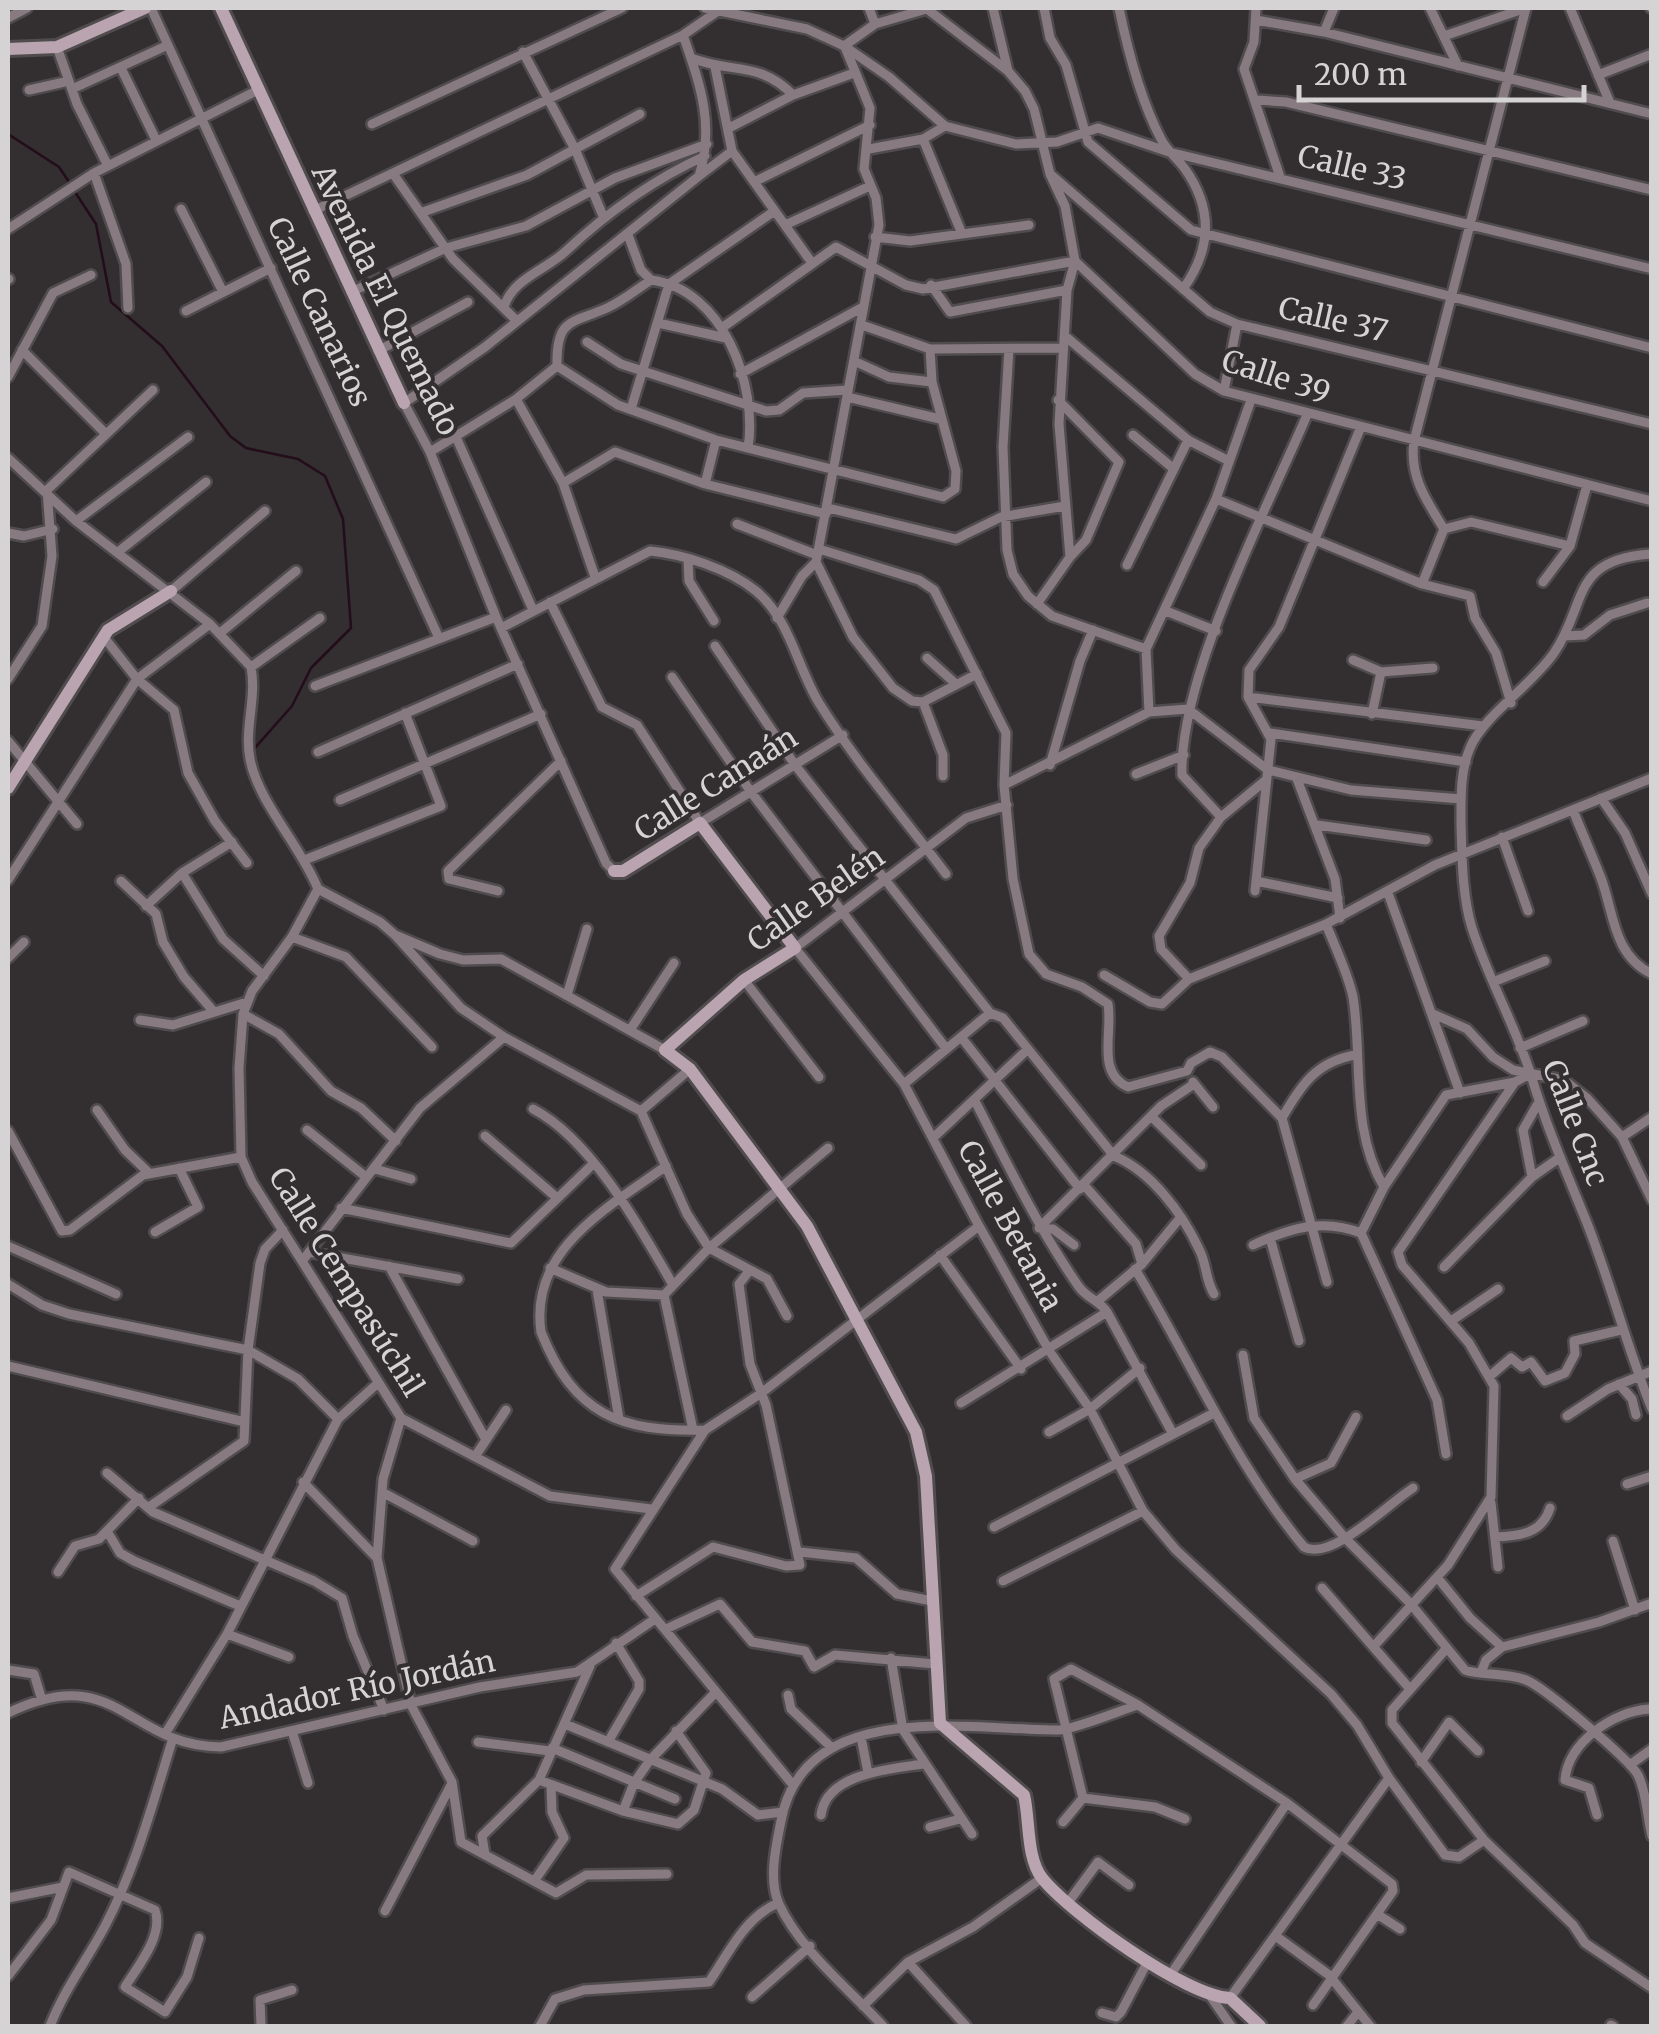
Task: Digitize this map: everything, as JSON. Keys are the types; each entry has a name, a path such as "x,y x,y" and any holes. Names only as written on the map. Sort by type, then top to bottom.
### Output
{"street":[{"path":"8,18 27,8"},
{"path":"8,49 57,47 148,8"},
{"name":"Calle Canarios","path":"148,8 440,638"},
{"name":"Avenida El Quemado","path":"220,8 377,351 430,452 501,628 606,864 614,871"},
{"path":"372,124 622,8"},
{"path":"705,8 807,29 844,46 889,76 945,126 1002,144 1043,144"},
{"path":"869,8 875,24"},
{"path":"844,46 875,24 928,8 1008,70 1034,109 1050,174 1065,206 1075,261 1067,290 1058,400 1070,558"},
{"path":"993,8 1008,70"},
{"path":"1044,8 1088,142 1190,230 1652,348"},
{"path":"1119,8 1128,53 1169,152 1186,170 1209,223 1200,263 1183,289"},
{"path":"1256,8 1244,69 1280,178"},
{"path":"1324,32 1334,8"},
{"path":"1430,8 1458,66"},
{"path":"1444,36 1528,8"},
{"path":"1444,529 1416,481 1411,460 1414,440 1528,8"},
{"path":"1570,8 1610,103"},
{"path":"313,211 683,36 718,11"},
{"path":"1256,20 1324,32 1652,114"},
{"path":"683,36 702,89 707,144 699,176"},
{"path":"29,90 70,85 121,68 168,45"},
{"path":"777,618 818,555 875,237 878,210 864,169 870,108 844,46"},
{"path":"57,47 70,85 108,166"},
{"path":"523,52 575,149 603,216"},
{"path":"1598,75 1652,54"},
{"path":"691,58 715,67 764,71 792,95"},
{"path":"715,67 732,151 812,263"},
{"path":"121,68 156,140"},
{"path":"729,128 792,95 854,73"},
{"path":"8,230 81,180 258,90"},
{"path":"1257,100 1286,102 1489,148 1652,190"},
{"path":"422,212 527,174 640,114"},
{"path":"754,182 870,125"},
{"path":"869,148 922,139 945,126"},
{"name":"Calle 33","path":"1043,144 1083,130 1111,130 1169,152 1472,222 1652,269"},
{"path":"922,139 962,234"},
{"path":"350,293 446,248 526,226 591,189 707,144"},
{"path":"404,402 516,321 732,151"},
{"path":"504,307 518,285 565,252 603,216 627,198 705,156"},
{"path":"94,173 126,264 128,308"},
{"name":"Calle 37","path":"1050,174 1210,312 1236,324 1652,424"},
{"path":"394,175 486,296 504,307 516,321"},
{"path":"785,225 870,186"},
{"path":"181,208 224,292"},
{"path":"630,409 669,284 774,212"},
{"path":"875,237 910,240 1029,225"},
{"path":"628,235 641,270 651,280 669,284 696,299 724,332 749,405 748,448"},
{"path":"658,323 724,332 812,263 842,247 914,288 1075,261"},
{"name":"Calle 39","path":"1075,261 1195,374 1224,392 1652,501"},
{"path":"186,311 271,268"},
{"path":"8,377 53,293 91,275"},
{"path":"430,452 516,399 557,366 559,336 566,325 608,308 651,280"},
{"path":"932,285 948,312 1067,290"},
{"path":"377,351 468,302"},
{"path":"740,374 863,308"},
{"path":"1224,392 1236,324"},
{"path":"862,325 930,349 1061,348"},
{"path":"1065,336 1188,440 1230,461"},
{"path":"587,342 621,364 772,412 803,393 848,394 940,419"},
{"path":"557,366 630,409 716,440 950,496 956,471 932,382 930,349"},
{"path":"1008,349 1003,447 1009,565 1037,604 1076,626 1146,649"},
{"path":"22,350 106,434"},
{"path":"854,361 889,377 932,382"},
{"path":"46,490 153,390"},
{"path":"516,399 563,483 594,577"},
{"path":"1037,604 1086,540 1120,462 1058,400"},
{"path":"1149,712 1146,649 1216,499 1252,400"},
{"path":"1222,817 1182,776 1188,710 1216,631 1307,415"},
{"path":"1338,898 1256,886 1270,733 1248,697 1248,670 1279,627 1360,429"},
{"path":"1134,435 1174,469"},
{"path":"76,521 188,436"},
{"path":"456,436 494,513 533,610"},
{"path":"705,484 716,440"},
{"path":"1127,566 1188,440"},
{"path":"563,483 615,452 705,484 956,539 1006,517 1065,506"},
{"path":"8,458 76,521 210,624 251,666 250,760 257,782 307,858 318,889 380,922 462,1008 504,1037 641,1111 687,1214 709,1248 766,1279 787,1316"},
{"path":"118,552 206,482"},
{"path":"1543,582 1570,546 1587,485"},
{"path":"8,678 42,626 52,529 46,490"},
{"path":"1216,499 1422,584 1470,596 1475,618 1496,653 1511,703"},
{"path":"8,788 103,636 116,623 171,591 264,511"},
{"path":"1444,529 1471,522 1570,546"},
{"path":"738,524 818,555 928,584 1006,733 1004,785 1013,879 1029,954 1046,974 1082,987 1108,1004 1109,1066 1120,1084 1128,1087 1187,1071 1200,1056 1210,1052 1222,1057 1282,1118 1326,1282"},
{"path":"8,533 24,536 52,529"},
{"path":"1422,584 1444,529"},
{"path":"501,628 650,551 688,560 738,580 757,592 777,618 819,703 946,874"},
{"path":"1248,697 1483,726 1511,703 1564,636 1576,598 1595,576 1626,556 1652,554"},
{"path":"818,555 853,637 893,688 912,701 922,702 977,674"},
{"path":"688,560 689,581 714,621"},
{"path":"220,633 296,571"},
{"name":"Calle Betania","path":"550,602 602,706 638,725 700,823 904,1084 979,1226 1050,1352 1090,1409 1143,1510 1176,1550 1331,1694 1451,1858 1484,1840"},
{"path":"1564,636 1584,635 1610,615 1647,603"},
{"path":"1166,611 1216,631"},
{"path":"315,686 496,616"},
{"path":"251,666 320,618"},
{"path":"8,880 138,679 210,624"},
{"path":"1050,765 1080,661 1094,630"},
{"path":"103,636 138,679 174,710 188,773 247,864"},
{"path":"715,646 796,765 886,883 1114,1156 1130,1162 1180,1218 1201,1252 1205,1278 1214,1294"},
{"path":"928,658 956,684"},
{"path":"1352,660 1380,672 1433,668"},
{"path":"318,752 518,664"},
{"path":"1372,714 1380,672"},
{"path":"672,676 751,792 945,1046"},
{"path":"922,702 945,763 943,776"},
{"path":"1004,785 1149,712 1188,710 1267,775 1350,790 1461,799"},
{"path":"307,858 438,809 442,801 405,714"},
{"path":"340,800 541,714"},
{"name":"Calle Cnc","path":"1483,726 1466,762 1461,799 1470,924 1530,1074 1537,1105 1589,1228 1621,1330 1652,1409"},
{"path":"1270,733 1466,762"},
{"name":"Calle Canaán","path":"614,871 623,871 843,735"},
{"path":"8,741 78,824"},
{"path":"1136,774 1184,755"},
{"path":"498,891 449,878 448,871 561,761"},
{"path":"1189,979 1161,950 1159,936 1190,883 1199,848 1222,817 1267,775"},
{"path":"1104,975 1162,1004 1189,979 1340,918 1462,852 1652,778"},
{"path":"1297,779 1318,824 1340,918"},
{"path":"1601,798 1625,833 1652,894"},
{"name":"Calle Belén","path":"665,1050 744,980 886,883 966,818 1007,805"},
{"path":"1573,810 1602,882 1617,937 1628,955 1652,974"},
{"path":"1318,824 1426,840"},
{"path":"1502,837 1528,910"},
{"path":"146,906 182,873 232,842"},
{"path":"182,873 223,940 264,976"},
{"path":"120,881 160,921 163,942 184,977 214,1012"},
{"name":"Calle Cempasúchil","path":"318,889 292,937 247,1002 239,1068 241,1157 282,1230 306,1256 401,1418 550,1496 651,1509"},
{"path":"1388,893 1460,1093"},
{"path":"1326,924 1352,996 1355,1056 1370,1152 1384,1187"},
{"path":"567,995 587,930"},
{"path":"395,935 463,960 501,959 665,1050 690,1070 807,1226 854,1323 916,1432 926,1476 940,1723 1024,1794 1033,1860 1042,1878 1128,1950 1211,1998 1231,2026"},
{"path":"292,937 346,958 432,1047"},
{"path":"8,958 24,942"},
{"path":"1492,982 1545,961"},
{"path":"630,1030 674,963"},
{"path":"744,980 819,1077"},
{"path":"140,1020 173,1025 247,1002"},
{"path":"904,1084 945,1046 994,1013"},
{"path":"1431,1013 1467,1029 1492,1057 1514,1070 1564,1080 1612,1123 1652,1200"},
{"path":"244,1014 279,1034 330,1090 361,1108 396,1141"},
{"path":"1520,1048 1583,1021"},
{"path":"458,1278 306,1256 420,1108 504,1037"},
{"path":"961,1037 1082,1187 1136,1244 1138,1266 1214,1413 1286,1525 1310,1551 1345,1538 1413,1488"},
{"path":"934,1137 998,1082 1028,1049"},
{"path":"1282,1118 1306,1078 1334,1059 1355,1056"},
{"path":"641,1111 690,1070"},
{"path":"1187,1071 1213,1107"},
{"path":"1361,1233 1384,1187 1446,1095 1516,1082 1530,1074"},
{"path":"1498,1567 1491,1504 1494,1386 1451,1320 1402,1265 1398,1252 1516,1082"},
{"path":"1039,1228 1152,1117 1194,1084"},
{"path":"975,1102 1039,1228 1083,1294 1098,1300 1107,1312 1173,1434"},
{"path":"1532,1178 1523,1130 1537,1105"},
{"path":"534,1109 560,1126 592,1165 673,1285"},
{"path":"97,1110 125,1150 149,1173"},
{"path":"1152,1117 1201,1165"},
{"path":"1622,1137 1652,1117"},
{"path":"307,1130 366,1177"},
{"path":"8,1132 62,1231 70,1230 149,1173 241,1157"},
{"path":"485,1136 556,1196"},
{"path":"664,1295 709,1248 828,1148"},
{"path":"1444,1268 1532,1178 1560,1158"},
{"path":"340,1208 510,1243 592,1165"},
{"path":"666,1166 564,1246 550,1268 541,1332 589,1407 618,1419 673,1432 699,1430 760,1394 979,1226"},
{"path":"155,1232 198,1208 178,1168"},
{"path":"375,1170 410,1179"},
{"path":"1098,1300 1138,1266 1180,1218"},
{"path":"1253,1246 1312,1225 1336,1224 1361,1233 1437,1400 1446,1454"},
{"path":"1039,1228 1053,1229 1074,1244"},
{"path":"149,1507 240,1448 260,1263 264,1249 282,1230"},
{"path":"1270,1238 1299,1342"},
{"path":"8,1246 116,1294"},
{"path":"940,1255 1021,1370"},
{"path":"389,1266 485,1438"},
{"path":"550,1268 597,1290 664,1295"},
{"path":"636,1596 713,1547 786,1566 800,1564 740,1315 738,1284 750,1270"},
{"path":"8,1284 42,1305 69,1314 248,1350 298,1379 338,1418"},
{"path":"1451,1320 1498,1289"},
{"path":"597,1290 618,1419"},
{"path":"664,1295 699,1430 615,1569 714,1694 793,1785"},
{"path":"960,1403 1021,1370 1107,1312"},
{"path":"1490,1376 1511,1358 1522,1368 1532,1362 1545,1381 1565,1374 1575,1354 1574,1341 1621,1330"},
{"path":"1243,1354 1254,1418 1295,1479 1345,1538 1410,1603 1470,1673 1482,1670 1541,1688 1590,1733 1615,1747 1640,1779 1652,1836"},
{"path":"8,1366 245,1422"},
{"path":"1049,1432 1090,1409 1140,1368"},
{"path":"1567,1416 1619,1384 1652,1371"},
{"path":"50,2026 59,2000 106,1924 136,1859 169,1736 227,1634 338,1418 378,1383"},
{"path":"1619,1384 1632,1399 1636,1415"},
{"path":"476,1454 506,1410"},
{"path":"994,1527 1214,1413"},
{"path":"1295,1479 1331,1463 1356,1417"},
{"path":"401,1418 387,1457 377,1558 410,1704 452,1782 456,1833 461,1842 556,1893 586,1875 667,1874"},
{"path":"107,1474 149,1507 342,1598 353,1636 384,1710"},
{"path":"1627,1484 1652,1476"},
{"path":"303,1482 377,1558"},
{"path":"382,1492 473,1541"},
{"path":"58,1572 76,1546 106,1531 139,1498"},
{"path":"1374,1646 1437,1577 1491,1504"},
{"path":"1495,1538 1534,1530 1550,1508"},
{"path":"1003,1581 1143,1510"},
{"path":"106,1531 120,1554 134,1562 240,1606"},
{"path":"1613,1540 1634,1610"},
{"path":"800,1552 842,1554 865,1564 897,1594 932,1601"},
{"path":"1437,1577 1470,1618 1502,1647"},
{"path":"1322,1588 1410,1689"},
{"path":"666,1629 720,1604 752,1642 805,1651 814,1667 835,1655 935,1664"},
{"path":"1482,1670 1486,1660 1502,1647 1652,1604"},
{"name":"Andador Río Jordán","path":"8,1713 41,1697 84,1695 169,1736 200,1747 221,1748 590,1666 656,1619"},
{"path":"227,1634 288,1657"},
{"path":"608,1742 640,1689 616,1644"},
{"path":"1446,1649 1389,1717 1484,1840 1601,1956 1652,1988"},
{"path":"892,1658 903,1730 972,1834"},
{"path":"485,1855 482,1836 538,1780 590,1666"},
{"path":"8,1670 34,1674 41,1697"},
{"path":"1083,1798 1063,1730 1054,1679 1062,1671 1083,1672 1138,1704 1287,1803 1394,1888 1313,2005"},
{"path":"623,1811 634,1783 650,1760 707,1706 714,1694"},
{"path":"788,1695 791,1708 832,1747"},
{"path":"879,2025 778,1903 774,1876 783,1812 793,1785 832,1747 862,1736 940,1723 1063,1730 1138,1704"},
{"path":"1597,1815 1589,1788 1564,1780 1590,1733 1625,1713 1649,1709"},
{"path":"1422,1762 1450,1722 1478,1751"},
{"path":"565,1724 722,1789 758,1815 783,1812"},
{"path":"292,1731 308,1783"},
{"path":"538,1780 623,1811 678,1824 694,1810 706,1773 676,1732"},
{"path":"862,1736 868,1773"},
{"path":"478,1742 551,1750 674,1799"},
{"path":"1631,1764 1652,1750"},
{"path":"822,1815 830,1795 868,1773 923,1764"},
{"path":"1230,1998 1389,1778"},
{"path":"385,1911 452,1782"},
{"path":"535,1880 564,1838 552,1812 551,1785"},
{"path":"1083,1798 1154,1806 1185,1820"},
{"path":"1063,1822 1083,1798"},
{"path":"1171,1974 1287,1803"},
{"path":"930,1827 960,1818"},
{"path":"1070,1900 1101,1864 1129,1886"},
{"path":"8,1976 51,1920 70,1872 118,1892 158,1915 148,1949 125,1987 164,2012 187,1977 199,1938"},
{"path":"863,2006 908,1962 974,1927 1042,1878"},
{"path":"8,1898 64,1887"},
{"path":"540,2026 556,1999 584,1990 709,1982 744,1928 762,1910 778,1903"},
{"path":"1377,1914 1400,1929"},
{"path":"1277,1937 1332,1979 1370,2026"},
{"path":"752,1996 810,1946"},
{"path":"1102,2013 1116,2017 1148,1961"},
{"path":"908,1962 966,2026"},
{"path":"260,2026 260,2000 292,1990"},
{"path":"1211,1998 1230,1998 1260,2026"},
{"path":"1348,2026 1358,2012"}],"waterway":[{"path":"8,134 59,167 71,185"},
{"path":"75,192 96,224 111,302 162,346 230,436 246,448 298,459 325,476 343,519 351,628 311,668 292,706 254,749"}]}
